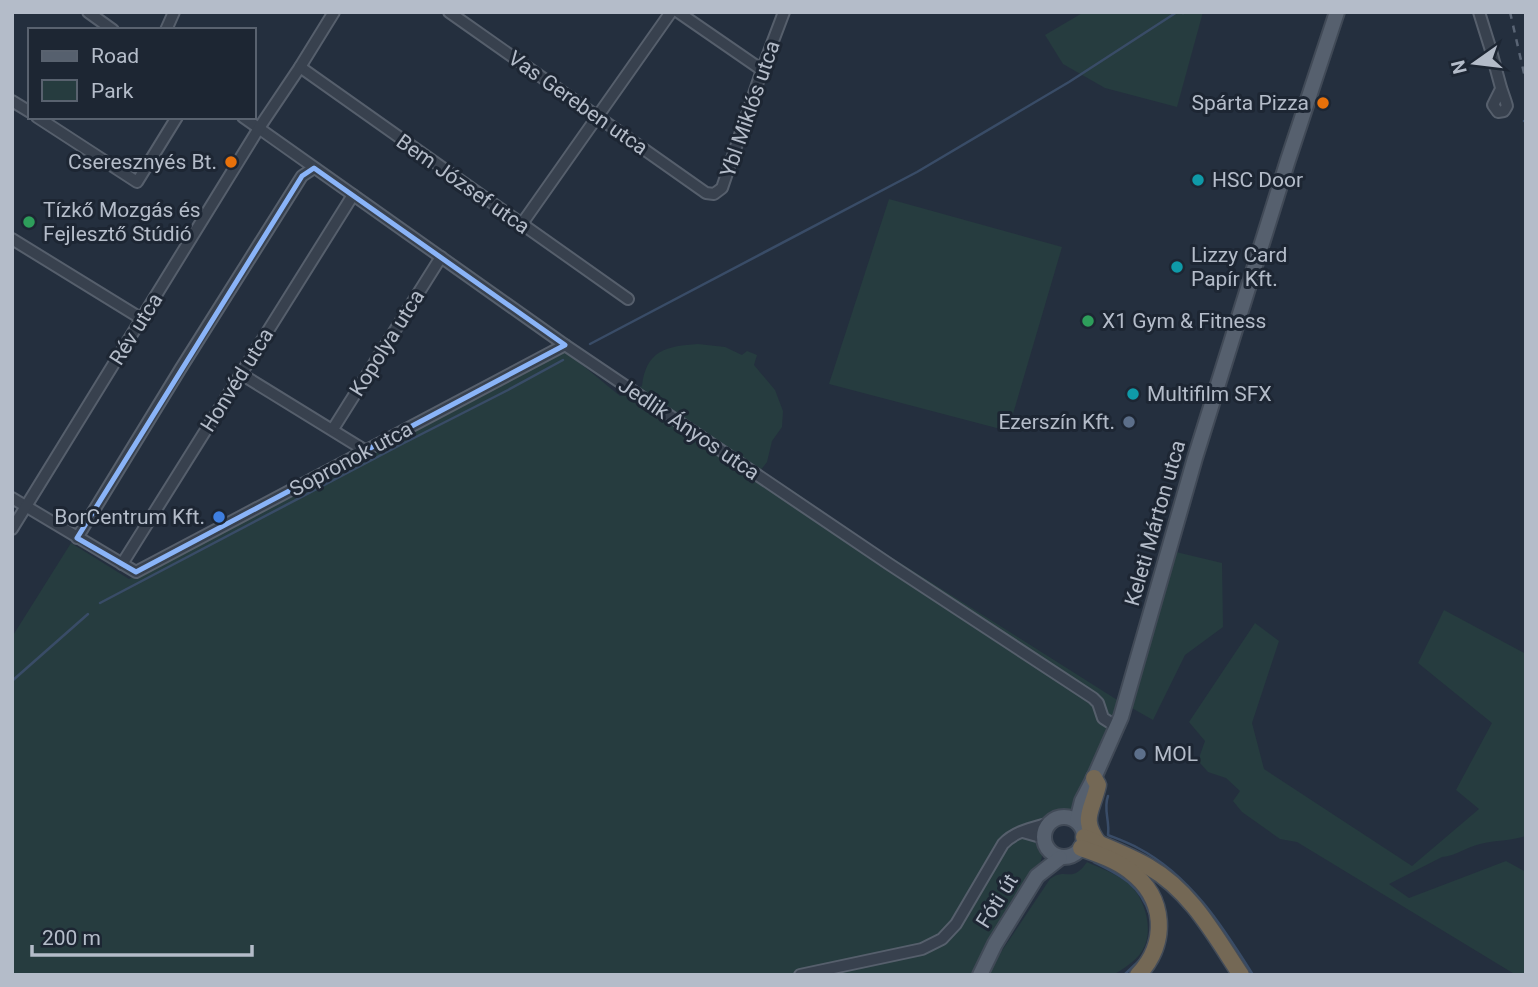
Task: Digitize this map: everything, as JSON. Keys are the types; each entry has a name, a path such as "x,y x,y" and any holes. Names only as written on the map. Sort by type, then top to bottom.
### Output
{"highway":[{"path":"1088,843 1093,836 1088,821 1098,785 1094,778"},
{"path":"1088,843 1130,871 1147,888 1155,902 1159,936 1150,960 1138,975"},
{"path":"1088,843 1151,868 1178,889 1202,916 1241,975"}],"main road":[{"name":"Keleti Márton utca","path":"1073,820 1117,727 1195,458 1337,12"},
{"path":"1037,876 1046,829 1050,823 1061,817 1073,820 1083,831 1088,843 1070,857 1060,858 1053,854 1045,843"},
{"name":"Fóti út","path":"980,975 995,944 1037,876 1060,858"}],"street":[{"path":"88,12 110,28"},
{"path":"167,28 174,12"},
{"name":"Rév utca","path":"12,529 259,128 334,12"},
{"name":"Vas Gereben utca","path":"449,12 706,193"},
{"path":"521,225 671,12"},
{"path":"678,12 762,69"},
{"name":"Ybl Miklós utca","path":"706,193 715,194 722,188 762,69 785,12"},
{"path":"1479,12 1492,48 1501,89"},
{"name":"Bem József utca","path":"300,67 628,299"},
{"path":"12,101 28,111"},
{"path":"40,119 137,182 176,119"},
{"name":"Jedlik Ányos utca","path":"246,119 565,345 1093,698 1098,703 1103,718 1117,727"},
{"path":"77,537 302,176 314,168"},
{"name":"Honvéd utca","path":"122,564 353,195"},
{"path":"12,239 142,319"},
{"name":"Kopolya utca","path":"333,429 441,257"},
{"name":"Sopronok utca","path":"122,564 136,572 565,345"},
{"path":"241,374 366,451"},
{"path":"12,498 122,564"},
{"path":"800,975 908,953 934,944 959,920 1003,844 1020,832 1050,823"},
{"path":"1020,832 1045,843"}],"highlighted area":[{"path":"314,168 565,345 366,451 136,572 77,538 302,176"}],"green space":[{"path":"1084,12 1203,12 1177,107 1105,88 1063,64 1045,35"},
{"path":"889,199 1062,247 1008,431 829,384"},
{"path":"698,344 725,347 742,355 747,351 757,355 754,365 775,390 783,411 782,427 772,441 767,462 760,471 845,528 1122,703 1176,552 1222,563 1223,627 1185,655 1153,720 1123,703 1074,812 1069,818 1058,813 1007,833 957,918 941,937 907,950 785,975 12,975 12,637 71,543 129,579 564,350 620,396 642,386 648,365 660,352 677,346"},
{"path":"1444,610 1526,654 1526,836 1475,845 1442,857 1389,884 1409,898 1506,861 1526,872 1526,975 1516,975 1297,842 1280,839 1242,812 1233,801 1240,791 1226,778 1208,772 1200,763 1205,741 1189,722 1255,623 1279,641 1252,723 1264,769 1412,866 1479,809 1456,790 1492,723 1418,663"},
{"path":"1024,836 1038,839 1042,844 1040,864 976,975 815,975 945,942 964,922 1004,850 1016,838"},
{"path":"1087,862 1125,881 1138,895 1145,910 1148,927 1146,944 1139,955 1113,975 989,975 997,958 1050,879 1056,875 1077,873"}],"waterway":[{"path":"590,344 917,172 1069,82 1177,12"},
{"path":"100,603 563,360"},
{"path":"12,681 88,614"},
{"path":"1108,796 1108,835 1135,846 1174,872 1204,904 1253,975"},
{"path":"1095,861 1135,888 1150,915"},
{"path":"1124,975 1140,960"}],"railway":[{"path":"1510,12 1526,82"}],"place":[{"name":"Spárta Pizza","path":"1323,103"},
{"name":"Cseresznyés Bt.","path":"231,162"},
{"name":"HSC Door","path":"1198,180"},
{"name":"Tízkő Mozgás és Fejlesztő Stúdió","path":"29,222"},
{"name":"Lizzy Card Papír Kft.","path":"1177,267"},
{"name":"X1 Gym & Fitness","path":"1088,321"},
{"name":"Multifilm SFX","path":"1133,394"},
{"name":"Ezerszín Kft.","path":"1129,422"},
{"name":"BorCentrum Kft.","path":"219,517"},
{"name":"MOL","path":"1140,754"}]}
